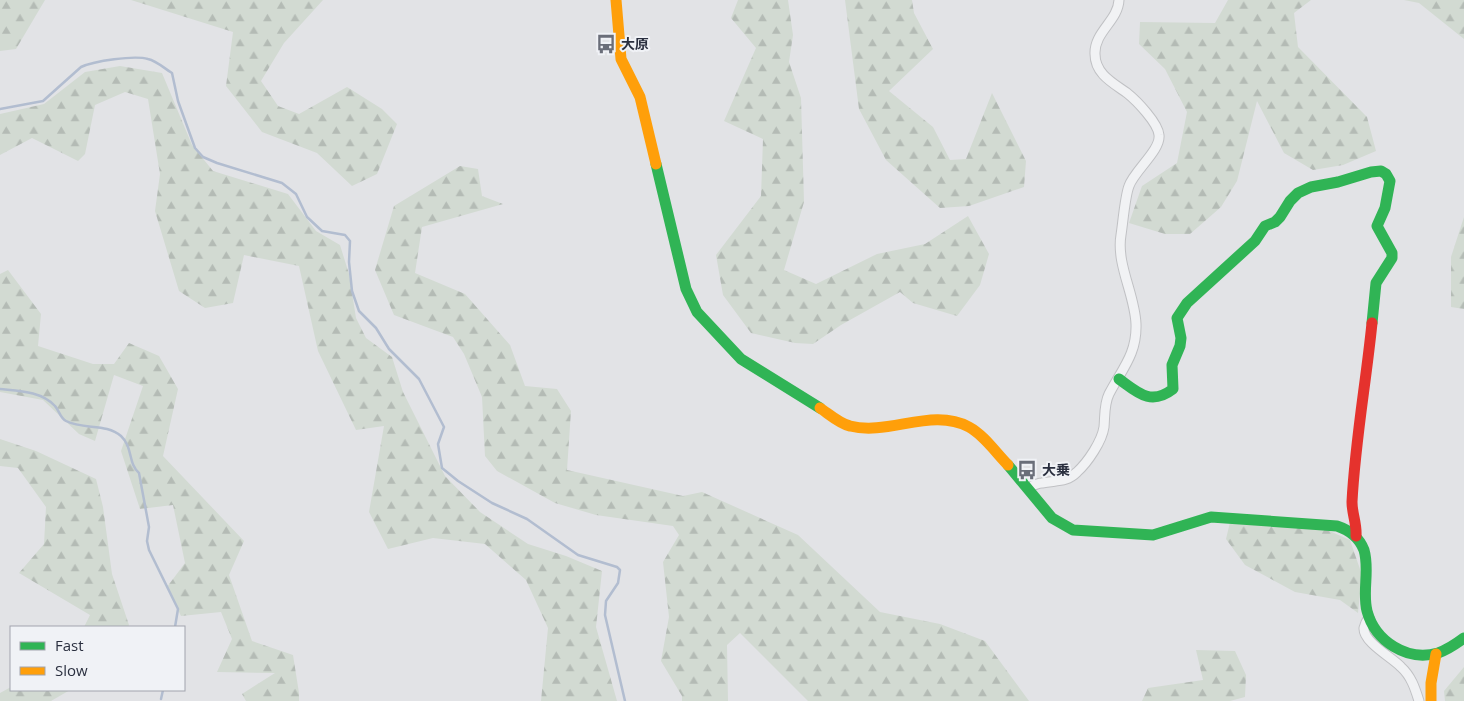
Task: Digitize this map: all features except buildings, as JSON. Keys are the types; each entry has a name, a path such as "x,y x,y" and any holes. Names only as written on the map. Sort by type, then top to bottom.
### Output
{"street":[{"path":"616,0 621,60 640,97 686,289 697,312 745,362 842,423 858,428 937,420 950,420 969,427 983,438 1052,518 1073,530 1152,535 1212,517 1332,524 1346,528 1356,536 1363,546 1366,567 1365,600 1369,617 1380,637 1396,649 1417,655 1436,654 1455,645 1464,638"},
{"path":"1028,488 1041,483 1058,482 1068,479 1078,472 1102,437 1108,395 1132,354 1136,322 1122,256 1120,237 1129,186 1158,144 1160,138 1156,124 1130,96 1106,78 1095,58 1095,48 1098,39 1118,9 1119,0"},
{"path":"1118,379 1141,396 1155,398 1166,396 1173,389 1171,366 1174,356 1180,348 1181,330 1177,318 1187,303 1255,241 1265,226 1275,222 1298,193 1311,187 1338,182 1371,172 1381,171 1386,174 1390,181 1386,208 1377,226 1392,253 1392,258 1376,283 1352,505 1357,528 1356,536"},
{"path":"1369,617 1364,628 1365,633 1375,645 1405,672 1414,685 1419,701"},
{"path":"1432,701 1431,683 1436,654"}],"green space":[{"path":"0,0 45,0 16,49 0,51"},
{"path":"131,0 323,0 284,43 261,81 278,106 299,114 347,87 382,109 397,124 377,174 352,186 317,153 262,132 226,86 233,32"},
{"path":"738,0 788,0 793,35 789,62 801,98 804,202 784,270 816,284 877,254 925,244 968,216 989,254 980,285 957,316 913,303 900,292 841,325 813,344 795,343 751,333 723,295 716,255 761,196 763,139 724,121 756,48 731,18"},
{"path":"845,0 912,0 914,13 933,49 889,91 933,127 950,160 966,159 992,93 1026,161 1024,187 969,206 940,208 886,160 859,109"},
{"path":"1228,0 1311,0 1294,13 1298,47 1367,117 1376,151 1343,165 1313,170 1284,153 1257,101 1237,181 1221,207 1190,234 1165,234 1129,223 1142,186 1177,163 1187,112 1165,69 1139,44 1140,22 1215,23"},
{"path":"1404,0 1464,0 1464,39 1419,3"},
{"path":"120,66 162,73 192,145 213,171 288,194 316,231 340,245 349,274 356,318 366,338 392,357 403,392 445,476 480,512 528,544 566,556 602,571 596,627 617,701 541,701 548,628 526,580 485,544 433,538 388,549 369,512 384,426 356,430 318,351 299,266 244,255 233,303 205,308 179,291 155,211 160,174 148,99 125,92 95,105 85,154 78,161 32,138 0,155 0,114 44,104 85,72"},
{"path":"460,166 478,169 482,196 503,204 422,227 415,273 465,294 510,345 525,386 557,389 571,411 567,470 683,496 702,492 798,535 880,612 940,624 985,641 1029,701 808,701 740,633 727,645 728,701 682,701 682,696 661,661 669,617 663,562 679,535 673,526 596,515 555,503 497,471 485,456 482,397 464,354 453,337 394,315 375,270 394,206"},
{"path":"1464,217 1464,309 1451,307 1451,257"},
{"path":"8,270 41,314 38,346 93,364 114,364 129,343 159,356 178,389 163,456 244,541 229,575 252,641 293,655 299,701 246,701 242,694 275,673 217,672 232,639 221,612 181,616 167,587 185,563 173,505 140,509 121,451 143,386 114,375 95,441 79,434 43,400 0,392 0,274"},
{"path":"0,439 36,451 96,479 103,507 112,574 128,626 84,626 90,615 19,573 44,544 46,507 18,468 0,466"},
{"path":"1231,518 1318,526 1350,540 1362,575 1358,613 1340,600 1295,592 1245,565 1226,539"},
{"path":"1196,650 1235,651 1246,675 1245,697 1230,701 1142,701 1148,688 1203,680"},
{"path":"1464,667 1464,701 1445,701 1444,691"},
{"path":"10,688 10,691 68,691 51,701 0,701 0,693"}],"waterway":[{"path":"0,109 43,101 81,67 87,65 124,58 151,60 172,73 178,101 195,148 203,157 282,183 296,194 307,217 322,231 345,235 350,241 349,262 352,291 359,311 376,328 389,349 419,379 444,427 438,444 442,468 492,503 527,519 578,555 617,567 620,570 618,583 606,601 605,615 625,701"},
{"path":"0,389 22,391 43,397 55,406 66,421 73,424 109,429 125,440 133,465 139,473 149,527 147,541 149,550 178,609 175,626"},
{"path":"161,699 163,691"}],"traffic: fast":[{"path":"656,164 686,289 697,312 741,359 820,408"},
{"path":"1119,379 1145,396 1158,397 1173,389 1172,365 1180,346 1181,338 1177,318 1187,303 1255,241 1265,226 1275,222 1298,193 1311,187 1381,171 1386,174 1390,181 1385,208 1377,226 1392,253 1392,258 1376,283 1372,323"},
{"path":"1008,465 1052,518 1073,530 1153,535 1211,517 1337,526 1349,532 1362,545 1366,558 1365,596 1367,611 1371,622 1385,640 1404,652 1426,655 1445,650 1464,638"}],"traffic: slow":[{"path":"616,0 621,59 640,97 656,164"},
{"path":"820,408 842,423 865,428 880,428 925,421 955,422 974,430 990,444 1008,465"},
{"path":"1431,701 1431,683 1436,654"}],"traffic: jam":[{"path":"1356,536 1352,502 1353,480 1372,323"}],"place":[{"name":"大原","path":"606,44"},
{"name":"大乗","path":"1027,470"}]}
